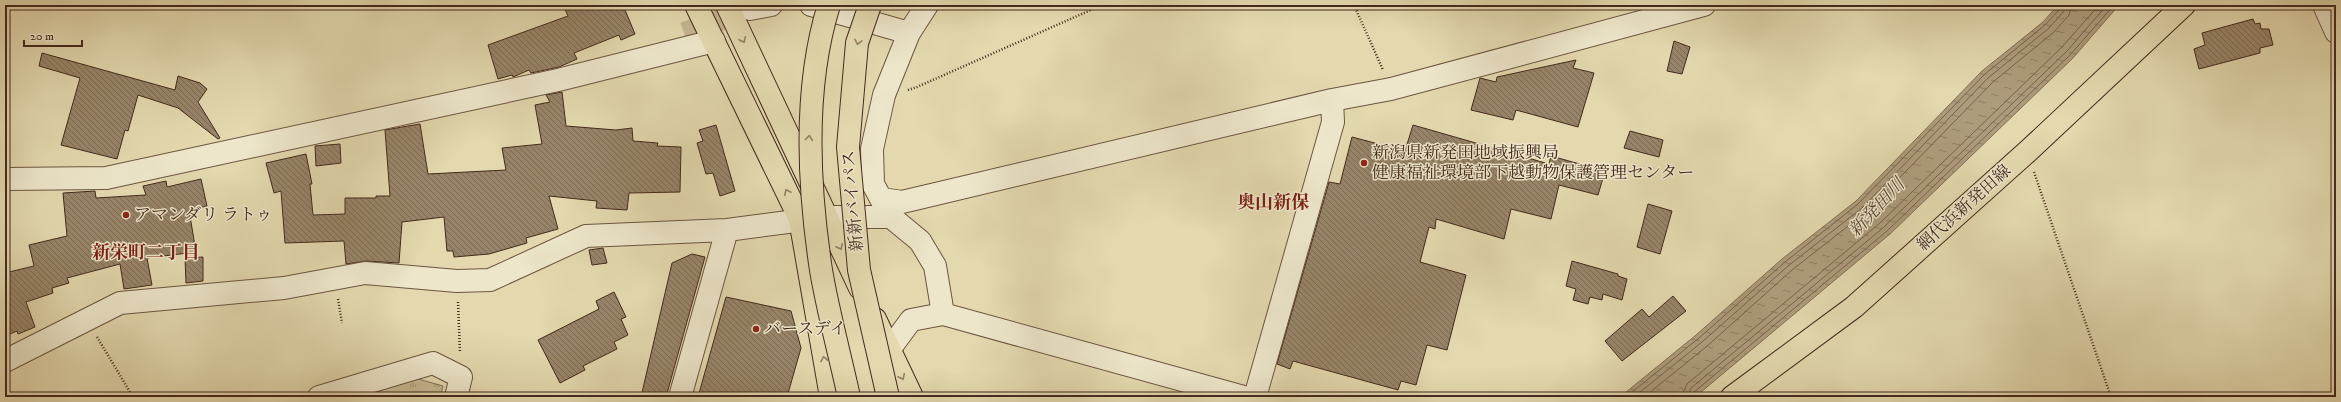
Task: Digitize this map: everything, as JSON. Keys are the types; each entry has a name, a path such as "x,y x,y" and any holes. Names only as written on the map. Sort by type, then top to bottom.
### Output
{"main road":[{"path":"696,5 800,219 831,397"},
{"path":"727,5 912,397"},
{"path":"829,5 819,36 809,144 821,270 849,397"},
{"name":"新新バイパス","path":"870,5 857,43 848,147 859,270 888,397"},
{"name":"網代浜新発田線","path":"1732,397 1854,307 2027,152 2184,5"}],"street":[{"path":"750,9 771,5"},
{"path":"811,5 909,33"},
{"path":"927,5 909,33 884,95 872,149 873,184 886,208 920,241 935,266 944,314"},
{"path":"5,361 120,303 284,288 365,273 457,281 490,280 586,236 727,230 886,208 902,202 1332,100 1391,89 1704,5"},
{"path":"2324,5 2336,32"},
{"path":"558,80 684,33"},
{"path":"5,179 106,178 558,80 714,41"},
{"path":"1255,397 1333,122 1332,100"},
{"path":"680,397 727,230"},
{"path":"890,350 911,320 944,314 1244,397"},
{"path":"319,397 434,363 458,387"}],"path":[{"path":"884,95 917,87 1102,5"},
{"path":"1354,5 1391,89"},
{"path":"2027,152 2111,397"},
{"path":"335,278 342,323"},
{"path":"457,281 458,387"},
{"path":"86,319 133,397"}],"green space":[{"path":"411,377 443,386 440,397 344,397"}],"water":[{"name":"新発田川","path":"2058,5 2119,5 2073,58 1890,234 1695,397 1620,397 1696,335 1782,259 1856,201 1982,71 2043,22"}],"building":[{"path":"563,5 623,5 635,34 621,40 619,35 574,53 577,59 559,67 531,73 529,70 513,77 512,75 498,79 488,45 568,16"},
{"path":"2253,19 2255,24 2260,23 2261,29 2269,29 2273,45 2260,48 2260,53 2199,69 2194,49 2205,45 2202,33"},
{"path":"1674,41 1690,47 1682,74 1667,71"},
{"path":"42,53 175,90 178,76 200,83 207,89 198,102 220,138 218,139 178,108 138,95 128,131 125,130 117,159 61,145 80,78 39,66"},
{"path":"1576,60 1573,68 1594,73 1578,127 1516,110 1513,120 1471,110 1480,78 1496,82 1497,77"},
{"path":"562,92 566,126 616,130 632,128 633,141 658,143 657,146 681,147 680,192 629,193 627,210 596,208 597,201 549,196 558,229 526,238 527,243 489,254 454,257 453,251 447,251 444,217 402,222 399,263 366,261 346,264 344,241 285,243 281,191 274,193 266,163 306,154 312,184 310,184 313,215 345,214 345,198 376,198 376,196 390,196 385,130 420,124 428,174 506,170 502,148 542,144 535,105 550,102 546,95"},
{"path":"716,125 735,191 720,196 713,173 706,174 697,143 703,141 699,130"},
{"path":"1413,125 1549,164 1551,156 1605,171 1598,195 1559,185 1551,219 1511,209 1504,239 1436,219 1435,229 1429,227 1420,262 1466,275 1447,350 1427,345 1416,385 1401,381 1398,390 1293,361 1290,369 1277,364 1329,182 1340,184 1352,137 1405,151"},
{"path":"1630,131 1663,140 1659,157 1624,148"},
{"path":"340,144 341,163 316,166 315,146"},
{"path":"201,179 207,206 189,210 196,252 147,258 152,285 124,289 120,264 67,278 69,283 52,288 53,293 26,302 35,327 18,334 17,331 5,336 5,273 34,266 29,245 67,236 63,193 95,191 96,198 146,195 143,186 166,181 167,187"},
{"path":"1648,204 1672,211 1660,254 1637,247"},
{"path":"603,248 607,263 592,265 589,250"},
{"path":"692,254 705,257 666,397 641,397 672,263"},
{"path":"203,257 203,281 186,283 185,258"},
{"path":"1572,261 1618,274 1618,276 1627,279 1622,300 1603,294 1602,300 1590,297 1588,304 1573,300 1576,289 1566,286"},
{"path":"614,292 626,317 621,319 628,335 614,342 617,349 583,366 585,370 560,383 538,340 599,309 596,301"},
{"path":"1673,296 1686,311 1622,361 1605,341 1642,309 1649,317"},
{"name":"バースデイ","path":"726,297 791,311 801,348 787,397 698,397"}],"tunnel":[{"path":"684,33 749,10"}],"place":[{"name":"新潟県新発田地域振興局 健康福祉環境部下越動物保護管理センター","path":"1364,163"},
{"name":"アマンダリ ラトゥ","path":"126,215"},
{"name":"バースデイ","path":"756,329"}],"district":[{"name":"奥山新保","path":"1273,203"},
{"name":"新栄町二丁目","path":"146,253"}]}
